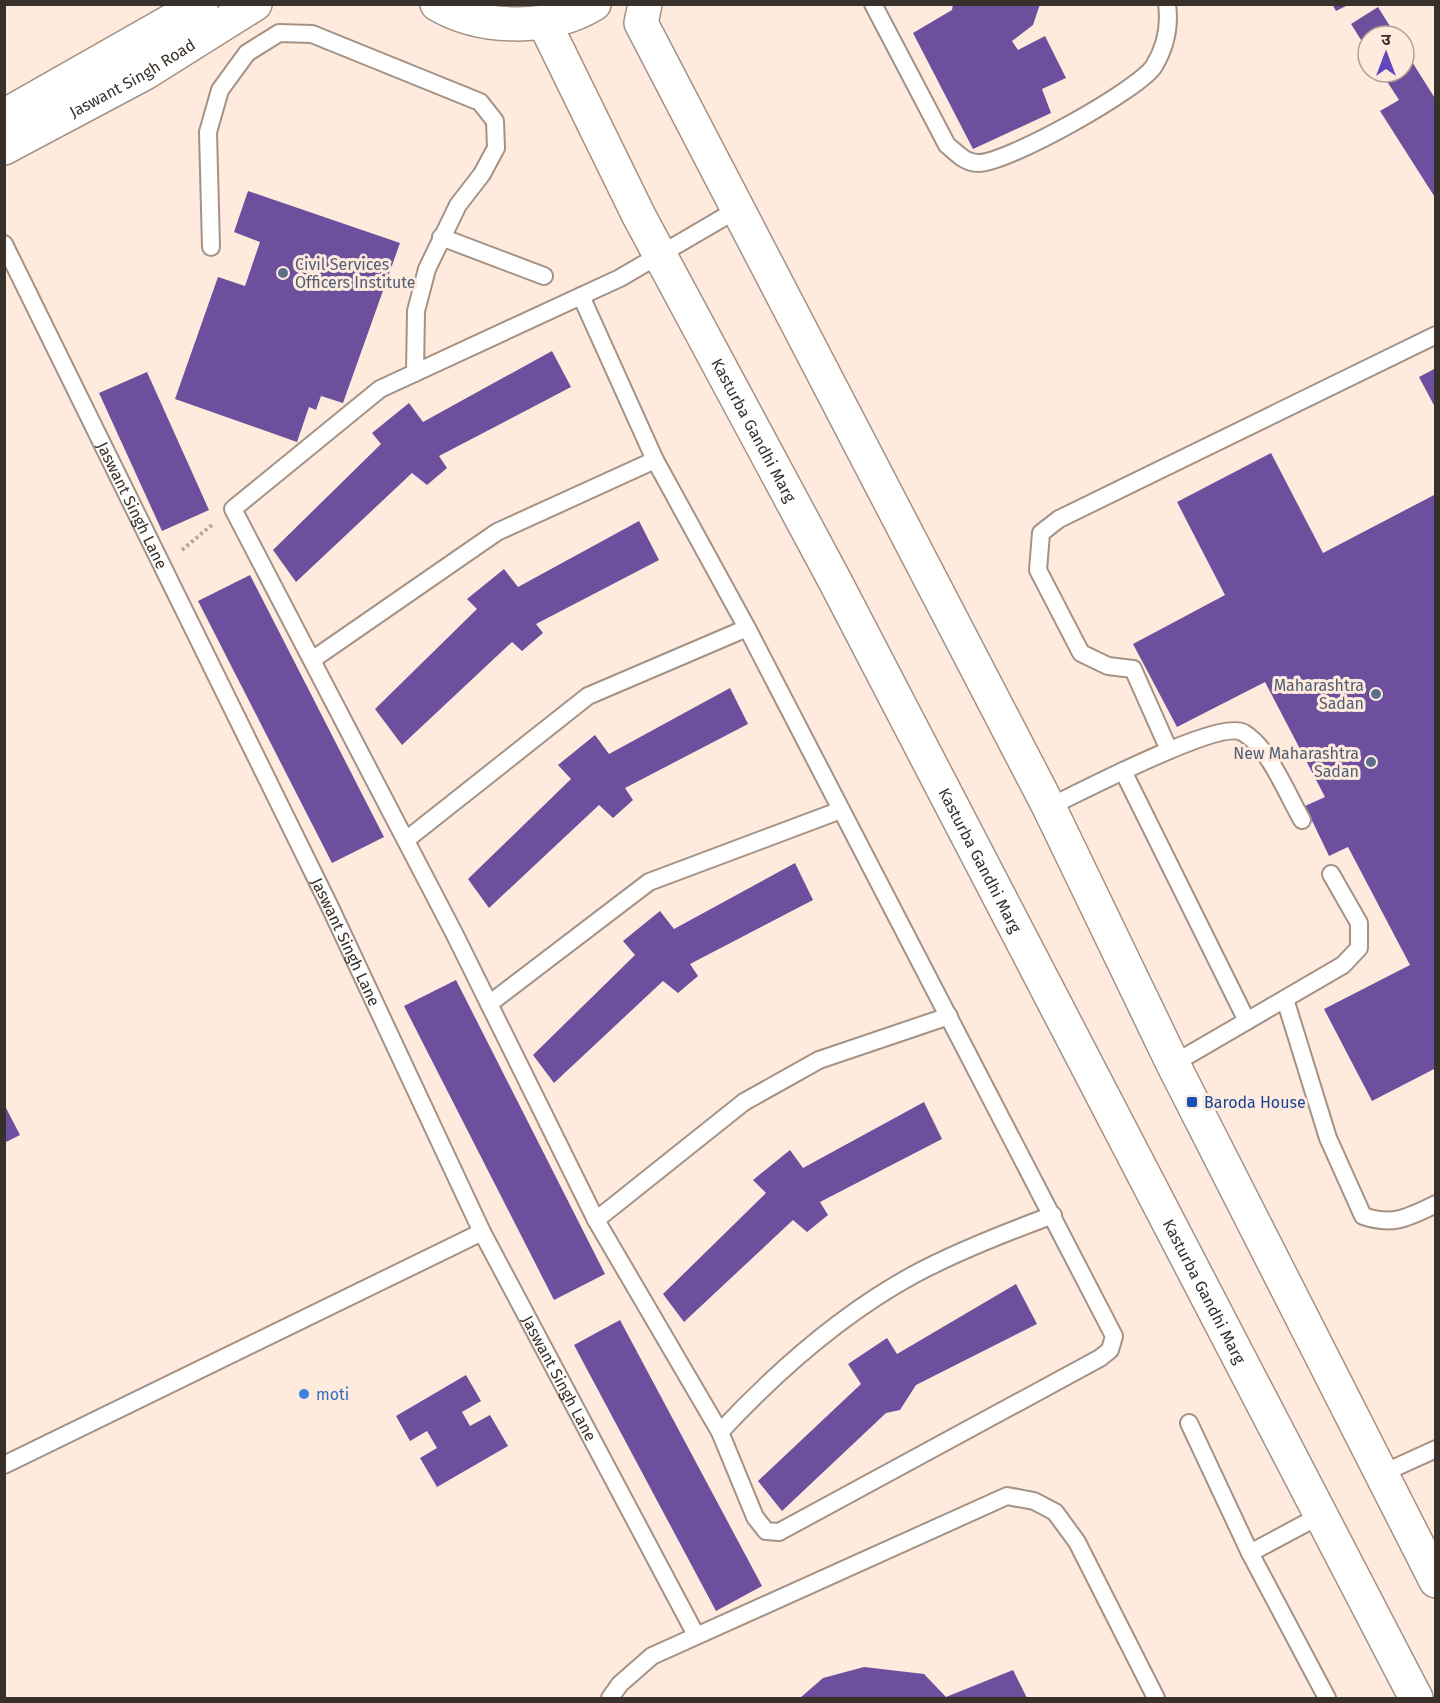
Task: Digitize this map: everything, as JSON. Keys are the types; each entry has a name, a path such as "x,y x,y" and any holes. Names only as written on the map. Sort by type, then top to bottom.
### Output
{"main road":[{"name":"Jaswant Singh Road","path":"4,116 201,4"},
{"name":"Jaswant Singh Road","path":"4,148 145,73 255,4"},
{"path":"437,4 449,11 496,24 544,22 586,10 594,4"},
{"path":"645,4 641,23 1049,807 1173,1064 1436,1581"},
{"name":"Kasturba Gandhi Marg","path":"544,22 660,254 835,581 1416,1698"}],"lane":[{"path":"873,4 947,145 965,160 979,163 1005,158 1084,118 1153,69 1166,43 1167,4"},
{"path":"211,247 207,132 220,90 247,53 279,33 312,34 480,102 495,121 496,148 482,174 458,205 427,269 416,312 415,373"},
{"path":"581,296 655,460 747,628 1114,1336 1110,1350 1100,1358 779,1532 766,1531 755,1517 720,1432 596,1220 489,1004 232,508 380,389 415,373 581,296 620,278 738,209"},
{"path":"441,237 544,276"},
{"name":"Jaswant Singh Lane","path":"4,244 330,907 482,1232 696,1635"},
{"path":"1169,750 1133,669 1108,666 1081,653 1038,570 1041,532 1059,519 1436,335"},
{"path":"312,660 497,532 655,460"},
{"path":"405,840 588,696 747,628"},
{"path":"1049,807 1169,750 1219,732 1241,731 1258,744 1302,820"},
{"path":"1123,771 1247,1021"},
{"path":"489,1004 649,882 841,810"},
{"path":"1173,1064 1343,965 1359,948 1359,923 1331,874"},
{"path":"1285,999 1328,1138 1363,1216 1382,1222 1404,1219 1436,1204"},
{"path":"596,1220 744,1102 819,1060 949,1016"},
{"path":"720,1432 746,1404 837,1325 915,1275 1053,1215"},
{"path":"4,1465 482,1232"},
{"path":"1189,1423 1250,1552 1327,1698"},
{"path":"1381,1474 1436,1449"},
{"path":"610,1698 620,1684 652,1656 1007,1496 1034,1501 1055,1512 1077,1542 1156,1698"},
{"path":"1250,1552 1321,1515"}],"path":[{"path":"162,565 232,508"}],"building":[{"path":"953,4 1040,4 1033,25 1012,41 1018,50 1045,36 1066,78 1042,89 1051,113 973,149 913,33 952,10"},
{"path":"1332,4 1350,4 1336,11"},
{"path":"1378,7 1389,24 1356,24 1356,32 1351,24"},
{"path":"1416,68 1436,100 1436,199 1380,111 1399,100 1389,84 1416,84"},
{"path":"248,191 400,243 343,403 321,396 316,410 309,407 297,442 175,399 218,277 245,286 260,242 234,232"},
{"path":"552,351 571,387 439,456 447,468 427,485 412,473 296,582 273,550 381,444 372,433 409,403 423,422"},
{"path":"1436,368 1436,409 1419,377"},
{"path":"147,372 209,510 162,531 99,393"},
{"name":"New Maharashtra Sadan","path":"1271,453 1323,553 1436,494 1436,1068 1372,1101 1324,1009 1410,965 1348,847 1329,856 1305,806 1325,797 1265,682 1177,727 1133,644 1225,595 1177,502"},
{"path":"639,521 659,560 536,624 543,633 522,651 512,642 402,745 375,709 477,609 467,599 504,569 518,587"},
{"path":"250,575 384,837 332,863 198,601"},
{"path":"730,688 748,724 625,788 633,800 613,818 599,805 489,908 468,879 571,779 558,765 595,735 609,754"},
{"path":"795,863 813,900 690,964 698,976 678,993 663,981 554,1083 533,1055 635,955 623,941 660,911 674,929"},
{"path":"456,980 605,1274 554,1300 404,1006"},
{"path":"924,1102 942,1139 820,1202 828,1215 807,1232 793,1220 684,1322 663,1294 766,1193 753,1180 790,1150 803,1168"},
{"path":"4,1104 20,1135 4,1143"},
{"path":"1016,1284 1037,1324 916,1385 900,1410 886,1413 782,1511 758,1481 861,1384 848,1364 887,1338 897,1354"},
{"path":"620,1320 762,1586 716,1611 574,1345"},
{"path":"466,1375 481,1401 462,1412 470,1426 490,1415 508,1446 437,1487 420,1458 437,1448 427,1431 410,1441 396,1416"},
{"path":"864,1667 924,1674 946,1697 1013,1670 1027,1698 800,1698 823,1678"}],"place":[{"name":"Civil Services Officers Institute","path":"283,273"},
{"name":"Maharashtra Sadan","path":"1376,694"},
{"name":"New Maharashtra Sadan","path":"1371,762"},
{"name":"Baroda House","path":"1192,1102"},
{"name":"moti","path":"304,1394"}]}
